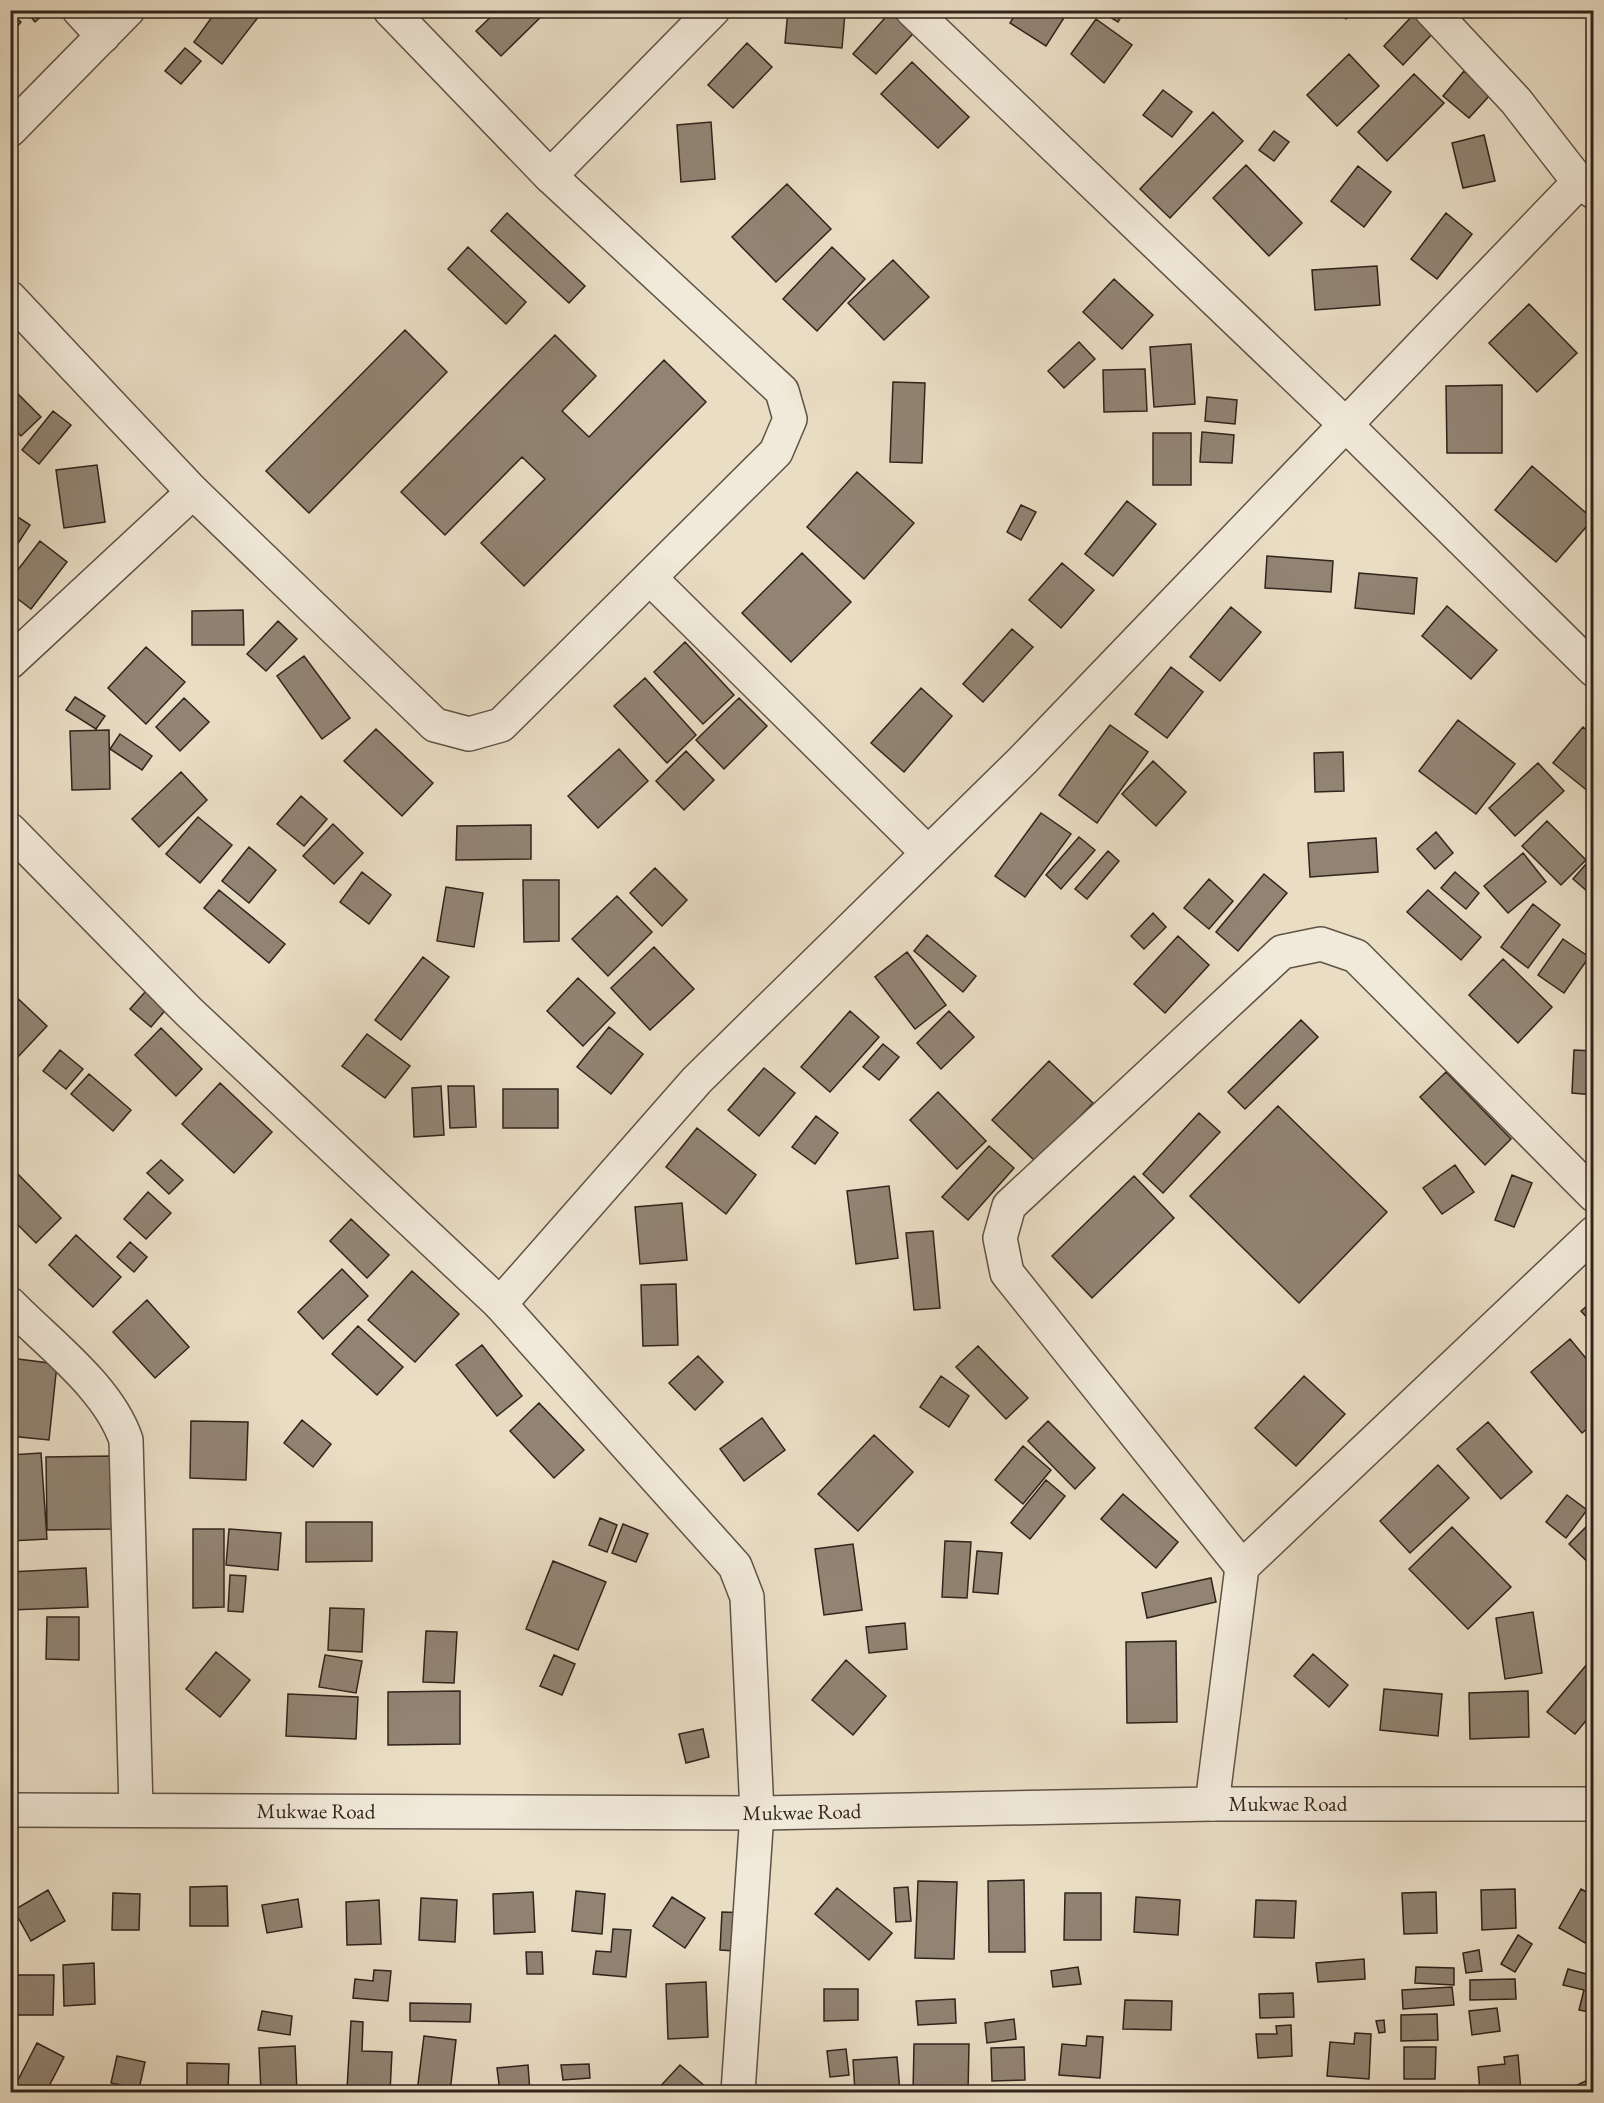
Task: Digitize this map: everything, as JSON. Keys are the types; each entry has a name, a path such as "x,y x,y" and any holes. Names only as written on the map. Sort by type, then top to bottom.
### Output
{"street":[{"path":"79,10 103,36"},
{"path":"10,130 128,10"},
{"path":"10,298 193,492 435,725 469,734 501,725 776,452 790,419 782,391 550,176 390,10"},
{"path":"550,176 713,10"},
{"path":"912,10 1346,425 1593,670"},
{"path":"500,1304 697,1080 1031,753 1346,425 1586,187 1516,101 1431,10"},
{"path":"10,662 193,492"},
{"path":"650,578 928,853"},
{"path":"10,830 189,1012 500,1304 735,1566 747,1597 757,1813 738,2092"},
{"path":"1242,1567 1008,1273 1000,1238 1009,1206 1282,952 1321,944 1356,956 1593,1195"},
{"path":"1212,1804 1242,1567 1593,1233"},
{"path":"10,1304 106,1400 119,1419 126,1440 136,1809"},
{"name":"Mukwae Road","path":"10,1810 757,1813 1212,1804 1593,1804"}],"building":[{"path":"25,10 48,10 35,22"},
{"path":"217,10 252,10 259,16 222,64 194,42"},
{"path":"498,10 548,10 501,56 476,31"},
{"path":"788,10 845,13 842,48 785,43"},
{"path":"892,10 902,10 920,26 876,74 853,54"},
{"path":"1018,10 1069,10 1046,46 1010,23"},
{"path":"1098,10 1125,10 1118,22"},
{"path":"1337,10 1354,10 1346,19"},
{"path":"10,12 21,22 10,34"},
{"path":"1413,15 1433,33 1403,65 1384,46"},
{"path":"1096,19 1132,45 1104,83 1071,54"},
{"path":"747,43 772,67 733,108 708,85"},
{"path":"185,48 201,61 181,84 165,71"},
{"path":"1349,54 1379,86 1337,126 1307,95"},
{"path":"912,62 969,117 938,148 881,94"},
{"path":"1464,71 1491,94 1469,118 1443,96"},
{"path":"1414,74 1444,103 1387,161 1358,132"},
{"path":"1163,90 1192,112 1172,137 1143,115"},
{"path":"1213,112 1243,141 1170,218 1140,189"},
{"path":"711,122 715,179 681,182 677,125"},
{"path":"1274,131 1289,142 1274,161 1259,150"},
{"path":"1484,135 1495,181 1463,188 1452,143"},
{"path":"1246,165 1302,223 1269,256 1213,198"},
{"path":"1358,166 1391,192 1364,227 1331,201"},
{"path":"787,184 831,229 776,282 732,237"},
{"path":"507,213 585,286 569,303 491,231"},
{"path":"1446,213 1472,234 1437,279 1411,259"},
{"path":"468,247 526,302 506,324 448,269"},
{"path":"832,247 865,279 817,331 783,299"},
{"path":"893,260 929,297 884,340 848,303"},
{"path":"1377,266 1380,305 1315,310 1312,270"},
{"path":"1114,279 1153,315 1122,349 1083,312"},
{"path":"1529,304 1577,353 1537,392 1489,343"},
{"path":"405,330 447,372 309,513 266,471"},
{"path":"555,335 596,376 562,411 589,437 664,360 706,402 524,586 481,543 545,479 522,457 445,535 401,492"},
{"path":"1079,342 1095,359 1064,388 1048,371"},
{"path":"1191,344 1195,404 1154,407 1150,347"},
{"path":"1145,369 1147,411 1104,412 1103,370"},
{"path":"893,382 925,383 922,463 890,462"},
{"path":"1502,385 1502,453 1447,453 1446,386"},
{"path":"10,386 41,417 21,436 10,425"},
{"path":"1207,397 1237,400 1235,424 1205,421"},
{"path":"53,411 71,425 39,464 22,450"},
{"path":"1202,432 1234,435 1232,463 1200,462"},
{"path":"1153,433 1191,433 1191,485 1153,485"},
{"path":"97,465 105,522 64,528 56,470"},
{"path":"1532,466 1593,519 1556,562 1495,510"},
{"path":"857,472 914,523 864,579 807,527"},
{"path":"1127,501 1156,524 1113,576 1085,554"},
{"path":"1021,505 1036,512 1021,540 1007,532"},
{"path":"10,512 30,525 13,551 10,549"},
{"path":"40,541 67,562 31,609 10,593 10,580"},
{"path":"802,553 851,602 791,662 742,613"},
{"path":"1267,556 1333,561 1331,592 1265,588"},
{"path":"1062,563 1094,590 1061,628 1029,600"},
{"path":"1359,573 1417,578 1414,614 1355,608"},
{"path":"1447,606 1497,650 1471,679 1422,636"},
{"path":"1231,607 1261,632 1220,681 1190,657"},
{"path":"243,610 244,645 192,645 192,611"},
{"path":"278,621 297,639 266,671 247,654"},
{"path":"1012,629 1033,647 983,702 963,684"},
{"path":"685,642 734,695 703,724 654,672"},
{"path":"146,647 185,682 146,724 108,688"},
{"path":"304,656 350,718 322,739 277,676"},
{"path":"1171,667 1203,692 1167,738 1135,714"},
{"path":"645,678 696,735 667,763 614,706"},
{"path":"921,688 952,716 904,772 871,743"},
{"path":"75,697 105,716 96,729 66,710"},
{"path":"184,698 209,722 180,751 156,727"},
{"path":"739,698 767,726 724,769 696,740"},
{"path":"1458,720 1515,764 1476,814 1419,771"},
{"path":"1110,725 1148,752 1097,823 1059,795"},
{"path":"1583,727 1594,736 1594,796 1553,763"},
{"path":"376,729 433,783 402,816 344,761"},
{"path":"109,730 110,789 72,790 70,731"},
{"path":"120,734 152,756 142,770 110,749"},
{"path":"619,749 648,781 598,828 568,796"},
{"path":"686,751 714,780 684,810 656,781"},
{"path":"1343,752 1344,791 1315,792 1314,753"},
{"path":"1153,761 1186,792 1156,826 1122,794"},
{"path":"1538,763 1564,791 1515,836 1489,808"},
{"path":"181,772 207,800 159,847 132,819"},
{"path":"301,796 327,819 304,846 277,824"},
{"path":"1041,813 1071,834 1025,897 995,876"},
{"path":"198,817 232,845 200,883 166,854"},
{"path":"1547,821 1586,860 1561,885 1522,846"},
{"path":"333,824 363,853 334,884 303,856"},
{"path":"531,825 531,859 456,860 457,826"},
{"path":"1436,832 1453,853 1435,869 1417,849"},
{"path":"1079,837 1095,850 1061,889 1046,875"},
{"path":"1376,838 1378,872 1310,877 1308,843"},
{"path":"249,847 276,870 249,903 222,881"},
{"path":"1108,851 1119,861 1087,899 1075,889"},
{"path":"1523,853 1546,882 1508,913 1484,886"},
{"path":"1594,855 1594,897 1573,879"},
{"path":"655,868 687,900 662,926 630,893"},
{"path":"362,872 391,895 369,924 340,902"},
{"path":"1455,872 1479,893 1466,909 1441,888"},
{"path":"1264,874 1287,893 1238,951 1216,932"},
{"path":"1209,879 1233,901 1209,929 1184,908"},
{"path":"523,880 559,880 559,941 524,942"},
{"path":"446,887 483,893 474,947 437,941"},
{"path":"219,890 285,944 269,963 204,908"},
{"path":"1428,890 1481,937 1461,960 1407,912"},
{"path":"617,896 652,932 608,976 572,939"},
{"path":"1533,904 1560,925 1528,968 1501,947"},
{"path":"1153,913 1166,927 1144,949 1131,936"},
{"path":"927,935 976,976 963,992 914,951"},
{"path":"1178,936 1209,965 1165,1013 1134,984"},
{"path":"1563,939 1589,957 1564,993 1538,975"},
{"path":"654,947 694,989 650,1030 611,988"},
{"path":"907,952 946,1005 915,1029 875,977"},
{"path":"423,957 449,977 401,1040 375,1020"},
{"path":"1503,959 1552,1007 1518,1043 1469,995"},
{"path":"578,978 615,1013 583,1046 547,1011"},
{"path":"153,983 174,1000 151,1027 130,1009"},
{"path":"10,991 47,1026 16,1059 10,1054"},
{"path":"850,1011 879,1037 830,1092 801,1067"},
{"path":"949,1011 974,1037 941,1069 917,1043"},
{"path":"1301,1020 1318,1037 1245,1109 1228,1092"},
{"path":"609,1027 643,1054 611,1094 577,1067"},
{"path":"161,1028 202,1069 176,1096 135,1055"},
{"path":"367,1034 410,1066 385,1098 342,1066"},
{"path":"883,1044 899,1057 879,1080 863,1067"},
{"path":"60,1050 83,1069 66,1089 43,1071"},
{"path":"1574,1050 1594,1051 1594,1095 1572,1093"},
{"path":"1049,1061 1093,1103 1036,1162 992,1120"},
{"path":"764,1068 795,1093 759,1136 728,1110"},
{"path":"10,1072 18,1079 10,1087"},
{"path":"1446,1072 1511,1139 1485,1165 1420,1097"},
{"path":"89,1074 131,1110 113,1131 71,1094"},
{"path":"220,1083 272,1132 234,1173 182,1124"},
{"path":"441,1086 444,1135 414,1137 412,1088"},
{"path":"448,1086 474,1086 476,1127 450,1128"},
{"path":"503,1089 558,1089 558,1128 503,1128"},
{"path":"938,1092 986,1141 957,1169 910,1120"},
{"path":"1278,1106 1387,1212 1299,1303 1190,1196"},
{"path":"1199,1113 1220,1132 1163,1193 1143,1174"},
{"path":"816,1116 838,1133 815,1164 792,1147"},
{"path":"697,1128 756,1175 726,1214 666,1167"},
{"path":"989,1146 1014,1168 968,1220 942,1197"},
{"path":"161,1160 183,1180 169,1194 147,1173"},
{"path":"1455,1165 1474,1192 1442,1214 1423,1188"},
{"path":"14,1170 61,1218 36,1243 10,1217 10,1173"},
{"path":"1512,1175 1532,1183 1514,1227 1495,1220"},
{"path":"1134,1176 1174,1218 1092,1298 1052,1256"},
{"path":"889,1186 898,1258 856,1264 847,1191"},
{"path":"148,1192 171,1213 146,1239 124,1219"},
{"path":"682,1203 687,1260 640,1264 635,1207"},
{"path":"351,1219 389,1255 367,1278 330,1241"},
{"path":"933,1231 940,1308 914,1310 906,1233"},
{"path":"76,1235 121,1277 93,1307 49,1265"},
{"path":"130,1242 147,1257 134,1272 117,1257"},
{"path":"342,1269 368,1296 323,1339 298,1312"},
{"path":"412,1271 459,1314 415,1362 368,1320"},
{"path":"676,1284 678,1345 643,1346 641,1285"},
{"path":"147,1300 189,1347 155,1378 113,1332"},
{"path":"1594,1300 1594,1325 1581,1311"},
{"path":"358,1326 403,1367 377,1395 332,1354"},
{"path":"1570,1339 1594,1368 1594,1423 1582,1433 1531,1372"},
{"path":"482,1345 522,1396 497,1416 456,1365"},
{"path":"978,1346 1028,1398 1006,1419 956,1367"},
{"path":"698,1356 723,1382 695,1410 669,1383"},
{"path":"10,1358 57,1364 49,1440 10,1436"},
{"path":"941,1376 969,1396 949,1427 920,1407"},
{"path":"1304,1376 1345,1414 1296,1466 1255,1428"},
{"path":"539,1403 584,1450 554,1478 510,1431"},
{"path":"762,1418 785,1450 744,1481 720,1449"},
{"path":"302,1420 331,1444 313,1467 284,1443"},
{"path":"191,1421 248,1422 246,1480 190,1478"},
{"path":"1048,1421 1095,1468 1075,1489 1028,1441"},
{"path":"1488,1422 1532,1472 1501,1499 1457,1449"},
{"path":"874,1435 913,1472 858,1531 818,1494"},
{"path":"1023,1446 1051,1470 1023,1504 995,1480"},
{"path":"41,1453 47,1539 10,1541 10,1455"},
{"path":"112,1456 112,1529 47,1530 46,1457"},
{"path":"1438,1465 1469,1498 1410,1553 1380,1521"},
{"path":"1046,1480 1065,1496 1030,1539 1011,1523"},
{"path":"1123,1494 1178,1542 1156,1568 1101,1519"},
{"path":"1567,1495 1587,1510 1566,1538 1546,1522"},
{"path":"600,1518 617,1525 607,1552 589,1545"},
{"path":"1594,1519 1594,1568 1569,1544"},
{"path":"306,1522 372,1522 372,1561 306,1562"},
{"path":"623,1524 648,1534 636,1562 612,1553"},
{"path":"1452,1527 1511,1587 1468,1629 1409,1569"},
{"path":"193,1529 224,1529 224,1607 193,1608"},
{"path":"229,1529 281,1533 278,1570 226,1565"},
{"path":"945,1541 971,1542 967,1598 942,1597"},
{"path":"853,1544 862,1610 824,1615 815,1549"},
{"path":"977,1551 1002,1553 998,1594 973,1592"},
{"path":"553,1561 606,1582 578,1650 526,1629"},
{"path":"86,1568 88,1607 10,1610 10,1572"},
{"path":"230,1575 246,1576 243,1612 228,1611"},
{"path":"1211,1578 1216,1602 1147,1618 1142,1593"},
{"path":"330,1608 364,1609 362,1652 328,1650"},
{"path":"1533,1612 1542,1673 1505,1679 1496,1618"},
{"path":"47,1617 79,1617 79,1660 46,1659"},
{"path":"905,1623 907,1649 869,1653 866,1627"},
{"path":"426,1631 457,1632 454,1683 423,1682"},
{"path":"1176,1641 1177,1722 1127,1723 1126,1642"},
{"path":"216,1652 250,1680 220,1717 186,1689"},
{"path":"1313,1654 1348,1685 1329,1707 1294,1676"},
{"path":"325,1655 362,1661 356,1693 319,1687"},
{"path":"554,1655 575,1664 562,1695 540,1686"},
{"path":"1593,1657 1594,1711 1575,1734 1547,1712"},
{"path":"846,1660 886,1696 853,1735 812,1700"},
{"path":"1384,1689 1442,1694 1438,1736 1380,1730"},
{"path":"460,1691 460,1744 388,1745 388,1692"},
{"path":"1528,1691 1529,1737 1470,1739 1469,1693"},
{"path":"288,1694 358,1697 356,1739 286,1736"},
{"path":"703,1729 709,1757 686,1763 679,1734"},
{"path":"1024,1880 1025,1952 989,1952 988,1881"},
{"path":"918,1881 957,1882 954,1959 915,1958"},
{"path":"227,1886 228,1926 190,1926 190,1887"},
{"path":"908,1887 911,1921 896,1922 894,1888"},
{"path":"837,1888 892,1933 869,1960 815,1914"},
{"path":"1515,1889 1516,1928 1482,1930 1481,1890"},
{"path":"1581,1889 1594,1896 1594,1948 1559,1928"},
{"path":"48,1890 65,1921 31,1941 14,1910"},
{"path":"576,1891 605,1894 602,1934 572,1931"},
{"path":"533,1892 535,1932 494,1934 493,1894"},
{"path":"1436,1892 1437,1933 1404,1934 1402,1893"},
{"path":"113,1893 140,1894 139,1930 112,1930"},
{"path":"1065,1893 1101,1893 1101,1940 1064,1940"},
{"path":"672,1897 705,1918 685,1948 653,1926"},
{"path":"1136,1897 1180,1900 1178,1935 1134,1932"},
{"path":"421,1898 457,1900 455,1942 419,1940"},
{"path":"298,1899 302,1927 267,1933 262,1905"},
{"path":"379,1900 381,1944 347,1945 346,1902"},
{"path":"1256,1900 1296,1901 1294,1938 1254,1937"},
{"path":"722,1912 752,1913 750,1952 720,1950"},
{"path":"613,1929 631,1930 626,1977 593,1974 596,1951 611,1952"},
{"path":"1518,1935 1532,1944 1515,1972 1501,1964"},
{"path":"1479,1950 1482,1971 1466,1973 1463,1953"},
{"path":"526,1952 542,1952 543,1974 527,1974"},
{"path":"1364,1959 1365,1979 1318,1982 1316,1963"},
{"path":"94,1963 95,2004 64,2006 63,1965"},
{"path":"1078,1967 1081,1984 1053,1987 1051,1971"},
{"path":"1416,1967 1454,1968 1454,1985 1415,1983"},
{"path":"1568,1969 1594,1976 1594,2013 1579,2010 1584,1990 1563,1985"},
{"path":"374,1970 391,1971 388,2001 353,1998 355,1979 373,1981"},
{"path":"10,1975 54,1975 53,2015 10,2015"},
{"path":"1515,1979 1516,1999 1470,2000 1470,1980"},
{"path":"706,1982 708,2037 668,2039 666,1984"},
{"path":"1452,1987 1454,2005 1403,2009 1402,1990"},
{"path":"824,1989 858,1989 858,2020 824,2021"},
{"path":"1293,1993 1294,2017 1260,2018 1259,1994"},
{"path":"955,1999 956,2023 918,2025 916,2001"},
{"path":"1125,2000 1172,2001 1171,2030 1123,2029"},
{"path":"410,2003 471,2004 470,2022 410,2021"},
{"path":"1497,2008 1500,2031 1472,2035 1469,2011"},
{"path":"262,2011 292,2016 290,2035 258,2030"},
{"path":"1437,2014 1438,2040 1401,2041 1401,2015"},
{"path":"1014,2019 1016,2039 987,2043 985,2023"},
{"path":"1384,2020 1385,2032 1379,2033 1376,2021"},
{"path":"351,2021 363,2022 362,2051 392,2052 390,2092 347,2089"},
{"path":"1291,2025 1292,2056 1258,2058 1256,2034 1277,2034 1276,2026"},
{"path":"1355,2033 1371,2034 1369,2079 1327,2076 1330,2042 1354,2044"},
{"path":"424,2036 456,2040 450,2092 417,2092"},
{"path":"1087,2036 1103,2037 1100,2078 1059,2075 1062,2044 1086,2046"},
{"path":"37,2043 64,2057 46,2092 29,2092 15,2086"},
{"path":"914,2044 969,2044 968,2092 913,2092"},
{"path":"295,2046 297,2092 261,2092 259,2048"},
{"path":"1024,2047 1025,2080 992,2081 991,2048"},
{"path":"1404,2047 1436,2047 1435,2079 1404,2079"},
{"path":"846,2049 849,2075 830,2077 827,2051"},
{"path":"1518,2055 1521,2092 1480,2092 1478,2067 1505,2064 1504,2057"},
{"path":"117,2056 145,2062 139,2089 111,2083"},
{"path":"897,2057 900,2092 855,2092 853,2060"},
{"path":"187,2063 229,2064 228,2089 187,2089"},
{"path":"589,2064 590,2078 563,2080 561,2065"},
{"path":"528,2065 530,2092 500,2092 497,2068"},
{"path":"680,2065 706,2087 701,2092 655,2092"},
{"path":"1594,2077 1594,2092 1571,2092 1569,2089"},
{"path":"570,2089 605,2089 605,2092 570,2092"}]}
